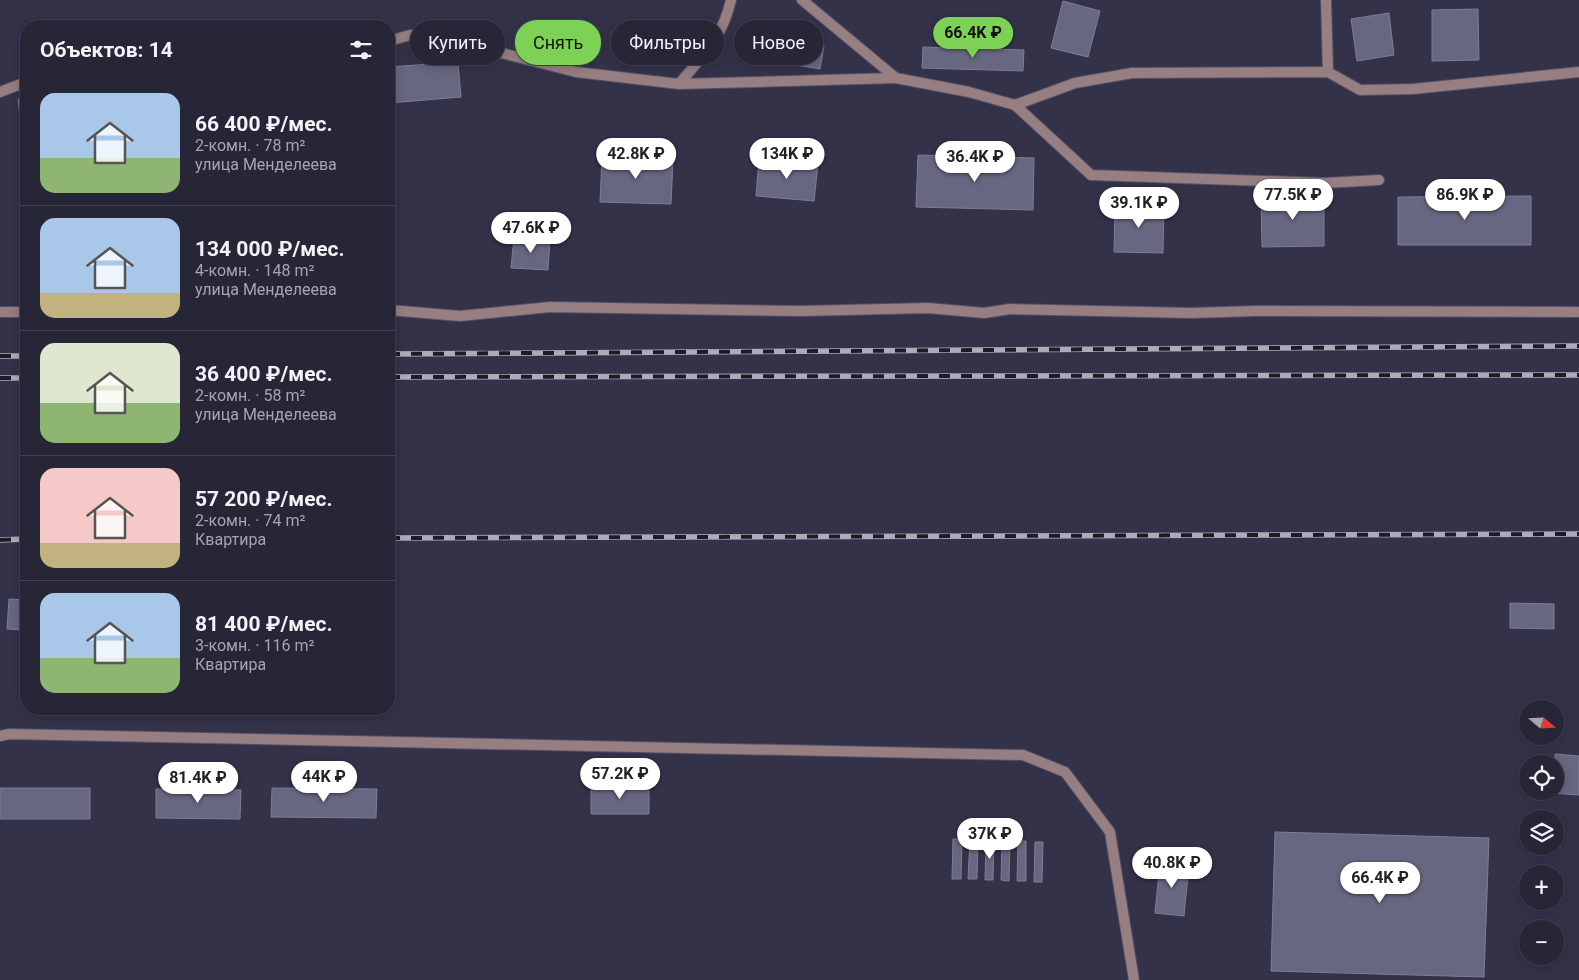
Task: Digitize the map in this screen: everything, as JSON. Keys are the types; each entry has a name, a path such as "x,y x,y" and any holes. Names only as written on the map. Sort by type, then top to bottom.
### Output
{"street":[{"path":"679,84 716,42 725,22 731,0"},
{"path":"802,0 896,78"},
{"path":"1326,0 1328,72"},
{"path":"395,39 410,35 466,44 576,72 679,84 896,78 969,92 1016,105 1091,174 1325,183 1379,180"},
{"path":"1016,105 1075,83 1132,73 1328,72 1360,90 1413,89 1579,72"},
{"path":"0,92 20,84"},
{"path":"395,311 460,316 550,307 802,311 928,308 984,313 1010,309 1191,313 1255,311 1579,312"},
{"path":"0,312 20,312"},
{"path":"0,736 9,734 1023,755 1065,772 1110,832 1134,980"}],"building":[{"path":"1063,1 1100,11 1088,57 1051,48"},
{"path":"1478,9 1479,60 1432,61 1432,10"},
{"path":"1389,13 1394,55 1357,61 1351,19"},
{"path":"923,47 1024,50 1023,71 922,68"},
{"path":"458,65 461,97 395,102 395,67"},
{"path":"796,65 821,65 820,69"},
{"path":"18,99 20,99 20,117"},
{"path":"918,155 1034,158 1033,210 916,207"},
{"path":"602,157 673,159 671,204 600,202"},
{"path":"759,159 818,164 814,201 756,196"},
{"path":"1324,196 1324,246 1262,247 1261,197"},
{"path":"1531,196 1531,245 1398,245 1398,197"},
{"path":"1115,206 1164,207 1163,253 1114,252"},
{"path":"514,237 550,239 548,270 511,268"},
{"path":"9,599 20,600 20,630 7,629"},
{"path":"1510,603 1554,604 1554,629 1510,628"},
{"path":"1555,754 1579,756 1579,795 1564,794 1564,755"},
{"path":"649,785 649,814 591,814 591,786"},
{"path":"0,788 90,788 90,819 0,819"},
{"path":"272,788 377,789 376,818 271,817"},
{"path":"156,789 241,790 240,819 156,818"},
{"path":"1275,832 1489,838 1484,977 1271,971"},
{"path":"953,839 962,839 961,879 952,879"},
{"path":"970,839 978,839 977,879 968,879"},
{"path":"986,840 994,840 993,880 985,880"},
{"path":"1002,840 1010,841 1009,881 1001,880"},
{"path":"1018,841 1026,841 1026,881 1017,881"},
{"path":"1035,842 1043,842 1042,882 1034,882"},
{"path":"1160,862 1189,865 1184,916 1155,913"}],"railway":[{"path":"395,354 1579,346"},
{"path":"0,356 20,356"},
{"path":"395,377 1579,375"},
{"path":"0,378 20,378"},
{"path":"395,538 1579,534"},
{"path":"0,540 20,539"}]}
